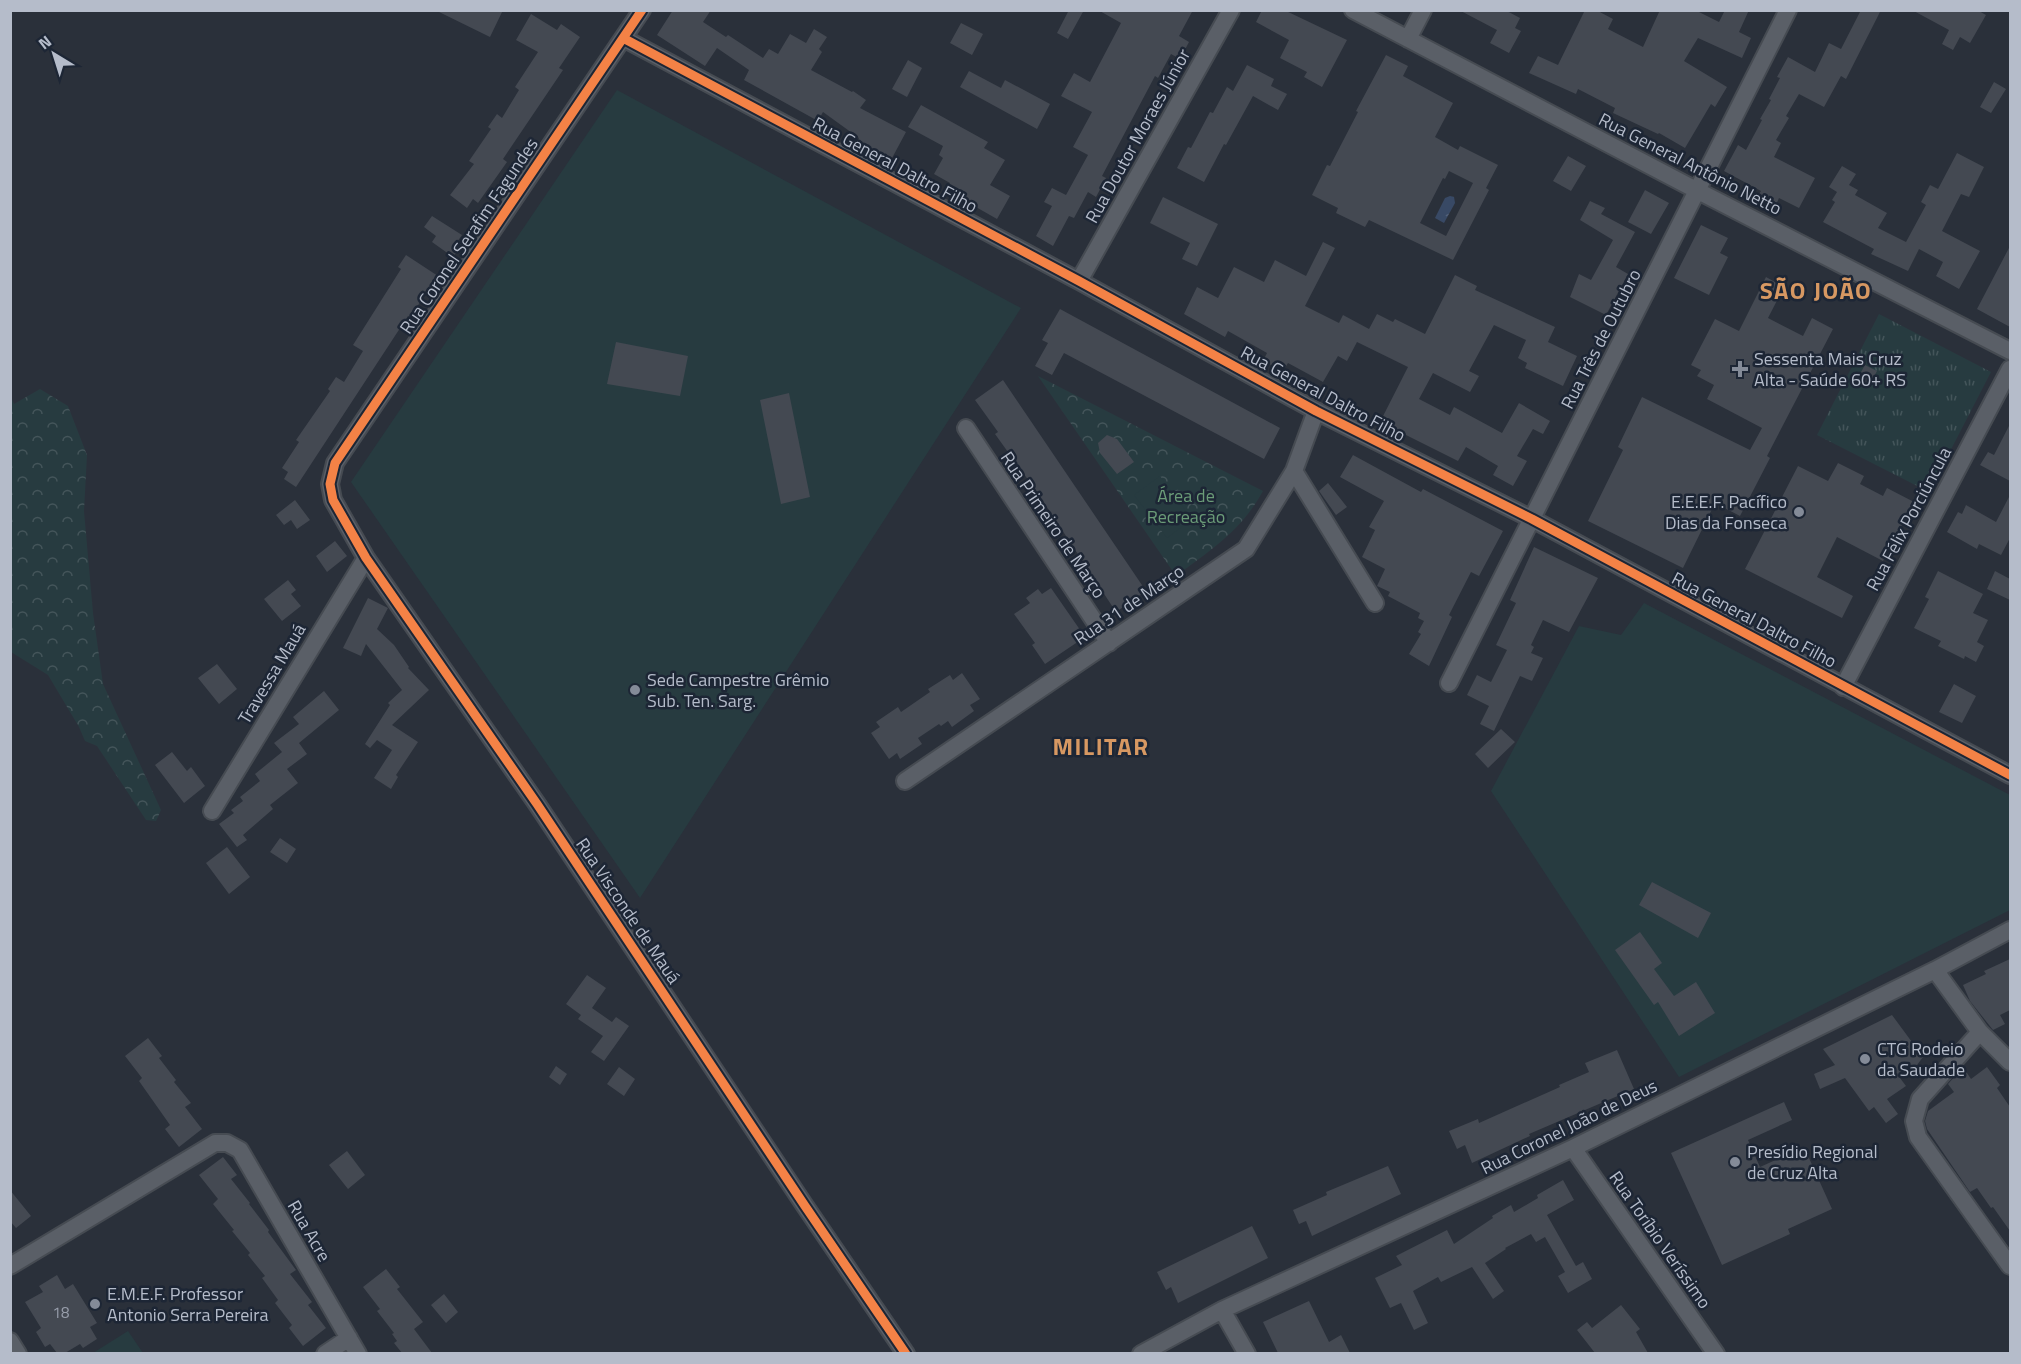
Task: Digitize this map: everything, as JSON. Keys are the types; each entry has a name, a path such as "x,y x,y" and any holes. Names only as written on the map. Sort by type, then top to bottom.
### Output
{"street":[{"name":"Rua Coronel Serafim Fagundes","path":"330,484 335,463 642,10"},
{"name":"Rua Doutor Moraes Júnior","path":"1079,281 1231,10"},
{"name":"Rua General Antônio Netto","path":"1353,10 2010,351"},
{"path":"1408,39 1423,10"},
{"name":"Rua Três de Outubro","path":"1449,684 1788,10"},
{"name":"Rua General Daltro Filho","path":"623,38 1079,281 1316,411 1532,519 2010,775"},
{"name":"Rua Félix Porciúncula","path":"1843,687 2010,369"},
{"name":"Rua 31 de Março","path":"905,781 1246,549 1294,471 1316,411"},
{"name":"Rua Primeiro de Março","path":"966,428 1108,643"},
{"path":"1294,471 1375,603"},
{"name":"Rua Visconde de Mauá","path":"330,484 333,500 366,558 537,804 805,1206 906,1353"},
{"name":"Travessa Mauá","path":"212,811 366,558"},
{"name":"Rua Coronel João de Deus","path":"1141,1353 1222,1311 1573,1148 1935,970 2010,930"},
{"path":"1935,970 1980,1032 2009,1058"},
{"path":"1980,1032 1920,1099 1914,1121 1918,1137 2010,1266"},
{"name":"Rua Acre","path":"10,1266 215,1143 228,1143 240,1150 358,1353"},
{"name":"Rua Toríbio Veríssimo","path":"1573,1148 1716,1353"},
{"path":"1222,1311 1247,1353"},
{"path":"325,1353 349,1338"},
{"path":"10,1341 18,1353"}],"green space":[{"name":"Sede Campestre Grêmio Sub. Ten. Sarg.","path":"617,90 1021,308 640,898 351,482"},
{"path":"1879,314 1991,372 1929,492 1817,435"},
{"name":"Área de Recreação","path":"1038,376 1263,491 1235,528 1214,548 1176,576"},
{"path":"40,389 68,406 87,455 84,511 93,613 103,684 161,810 156,821 146,820 97,746 85,741 48,675 11,652 11,397 14,404"},
{"path":"1160,476 1192,519 1167,538 1134,495"},
{"path":"1644,603 2010,795 2010,910 1679,1077 1491,791 1579,626 1621,635"},
{"path":"128,1331 143,1353 93,1353"}],"water":[{"path":"1454,197 1455,203 1444,223 1435,218 1445,198"}],"building":[{"path":"435,10 503,10 490,37"},
{"path":"673,10 711,10 703,22 763,58 769,49 778,54 790,34 806,43 814,29 827,37 819,49 822,52 811,70 853,91 866,100 860,108 906,132 891,160 857,142 859,138 823,112 818,121 744,80 749,70 717,48 705,66 657,35"},
{"path":"1069,10 1084,10 1068,39 1057,33"},
{"path":"1098,10 1193,10 1179,36 1189,42 1180,59 1171,54 1158,78 1155,76 1102,176 1106,178 1096,197 1088,192 1074,218 1069,216 1053,246 1036,236 1052,206 1044,202 1052,188 1066,195 1088,155 1073,147 1092,112 1061,96 1074,73 1090,82 1121,23"},
{"path":"1262,10 1284,10 1347,40 1322,87 1304,77 1307,72 1280,58 1289,40 1256,22"},
{"path":"1459,10 1505,10 1520,18 1515,28 1521,31 1509,53 1490,43 1497,30"},
{"path":"1585,10 1596,10 1613,19 1608,29 1643,47 1660,10 1695,10 1719,22 1725,10 1749,10 1739,32 1751,38 1742,58 1698,38 1684,61 1727,87 1715,107 1711,104 1685,148 1659,133 1613,113 1615,108 1578,89 1576,94 1529,73 1538,56 1558,65"},
{"path":"1861,10 1881,10 1846,79 1841,76 1824,107 1799,94 1786,116 1789,118 1776,140 1781,143 1774,157 1815,178 1799,208 1779,198 1775,207 1757,197 1761,191 1724,171 1738,145 1746,150 1762,120 1760,119 1780,78 1777,77 1788,57 1815,72 1829,43 1841,49"},
{"path":"1912,10 1977,10 1986,15 1970,43 1960,37 1953,50 1942,44 1949,30"},
{"path":"531,14 557,30 561,24 580,37 559,68 563,70 503,159 507,162 478,203 473,199 467,208 450,195 474,164 469,161 491,129 488,127 497,114 502,118 519,90 515,87 538,52 516,40"},
{"path":"961,23 983,34 972,55 950,43"},
{"path":"1386,55 1408,66 1403,76 1453,103 1435,137 1458,150 1460,146 1498,165 1486,188 1489,190 1453,260 1369,220 1365,227 1336,213 1338,208 1312,195 1327,165 1330,166 1358,112 1356,111","holes":["1449,171 1473,183 1446,236 1420,223 1443,178 1445,179"]},
{"path":"908,60 922,68 907,97 892,89"},
{"path":"1247,65 1274,79 1271,86 1287,94 1278,110 1253,96 1204,182 1177,168 1188,147 1191,148 1210,112 1213,113 1227,87 1233,91"},
{"path":"969,71 1001,88 1005,80 1050,104 1037,129 960,87"},
{"path":"1994,82 2006,89 1991,113 1980,107"},
{"path":"921,105 988,142 984,148 1005,160 990,185 1010,196 997,219 946,190 950,183 934,174 943,158 939,155 943,146 908,127"},
{"path":"1957,153 1984,167 1969,197 1961,194 1942,231 1980,251 1959,289 1936,276 1943,262 1919,249 1908,271 1871,254 1874,249 1823,222 1835,202 1832,200 1837,192 1829,187 1842,166 1856,174 1849,185 1858,190 1855,195 1887,213 1878,228 1906,242 1926,205 1921,202 1930,185 1938,189"},
{"path":"1568,156 1586,166 1571,191 1553,181"},
{"path":"1645,190 1669,203 1651,234 1628,222"},
{"path":"1163,197 1218,224 1197,266 1182,259 1190,243 1150,223"},
{"path":"1590,201 1605,208 1601,214 1635,232 1616,267 1628,274 1606,315 1570,297 1579,274 1591,280 1613,240 1580,220"},
{"path":"432,216 462,235 457,242 462,245 453,257 432,242 436,236 424,227"},
{"path":"1701,225 1728,238 1720,253 1728,257 1709,295 1674,278"},
{"path":"1323,242 1335,248 1305,306 1339,323 1343,315 1369,329 1377,314 1393,322 1395,319 1425,334 1455,275 1477,286 1475,290 1555,327 1548,342 1577,356 1563,386 1525,368 1527,363 1518,358 1526,340 1494,325 1469,371 1479,376 1470,392 1433,373 1419,399 1450,415 1454,407 1502,433 1519,403 1550,421 1543,434 1533,429 1517,456 1527,461 1513,486 1493,475 1498,466 1466,447 1458,461 1380,422 1408,367 1357,342 1347,361 1338,356 1323,382 1288,363 1283,371 1263,361 1267,353 1228,331 1225,337 1184,314 1197,287 1218,298 1234,267 1264,282 1275,260 1306,276"},
{"path":"2010,246 2010,327 1977,309"},
{"path":"406,255 438,276 410,317 408,316 296,487 284,479 288,472 282,468 299,442 296,440 330,391 328,389 336,377 344,382 363,351 353,345 401,269 398,267"},
{"path":"1766,277 1784,287 1768,318 1803,336 1812,318 1833,329 1767,456 1770,458 1740,516 1715,503 1683,568 1588,521 1623,450 1618,447 1642,397 1750,450 1762,428 1707,399 1714,385 1697,376 1701,370 1691,365 1715,319 1739,331"},
{"path":"1060,309 1280,428 1264,459 1064,353 1052,375 1035,366 1048,343 1042,340"},
{"path":"616,342 688,356 680,396 607,384"},
{"path":"1865,365 1877,371 1869,386 1857,379"},
{"path":"1003,380 1146,591 1116,612 1039,495 995,434 998,432 975,400"},
{"path":"789,393 810,497 781,504 760,400"},
{"path":"2010,424 2010,481 1980,465 1988,452 1994,455"},
{"path":"1107,435 1117,439 1134,462 1117,474 1100,453 1098,443"},
{"path":"1353,455 1421,492 1423,489 1503,531 1479,576 1471,572 1449,615 1452,617 1429,666 1409,654 1421,634 1418,632 1424,621 1418,618 1420,613 1388,596 1390,592 1377,586 1385,569 1362,557 1375,530 1369,527 1384,501 1340,477"},
{"path":"1838,463 1864,476 1860,484 1883,496 1887,488 1914,502 1883,561 1837,537 1817,577 1853,596 1842,618 1745,569 1798,466 1828,481"},
{"path":"1328,483 1347,507 1336,515 1319,491"},
{"path":"2010,495 2010,538 2001,555 1979,544 1977,549 1947,532 1958,512 1962,514 1966,505 1996,522"},
{"path":"295,500 310,520 297,529 291,520 284,525 276,515"},
{"path":"335,541 347,556 327,572 316,556"},
{"path":"1534,547 1598,578 1569,632 1543,620 1531,645 1534,647 1531,653 1543,658 1532,681 1520,676 1494,731 1480,724 1489,706 1467,695 1477,675 1491,682 1507,650 1496,645 1516,603 1510,600"},
{"path":"1938,571 1983,594 1973,613 1988,620 1977,642 1984,646 1976,662 1965,656 1964,659 1938,646 1941,641 1914,628 1929,599 1925,597"},
{"path":"1995,571 2010,579 2010,600 1987,589"},
{"path":"288,580 296,590 291,594 301,606 282,621 264,599"},
{"path":"1051,588 1085,637 1045,664 1032,645 1035,643 1014,614 1030,603 1026,598 1038,589 1042,594"},
{"path":"368,598 388,608 377,629 394,645 408,668 429,690 392,725 418,742 396,775 398,777 391,789 374,778 392,750 377,740 370,748 365,744 390,705 388,703 402,690 366,644 361,656 343,648"},
{"path":"217,664 237,689 219,704 198,678"},
{"path":"962,673 980,699 970,705 974,711 952,727 948,721 941,726 939,724 918,738 922,744 900,759 897,753 889,759 871,733 880,727 876,722 898,707 901,712 930,692 928,689 950,675 953,680"},
{"path":"1954,684 1976,696 1962,723 1939,712"},
{"path":"324,691 339,710 299,743 307,754 287,769 298,783 270,805 273,809 243,835 247,840 237,847 219,824 234,813 231,810 243,801 240,797 260,781 255,774 282,752 274,743 299,724 293,717"},
{"path":"1501,729 1515,742 1488,768 1475,754"},
{"path":"172,752 187,771 191,767 205,786 184,803 155,765"},
{"path":"280,838 296,849 287,863 270,852"},
{"path":"227,847 250,877 229,894 206,863"},
{"path":"1652,882 1711,913 1698,938 1639,905"},
{"path":"1640,932 1662,963 1654,969 1674,996 1696,982 1715,1013 1679,1036 1658,1002 1654,1005 1615,950"},
{"path":"2010,959 2010,1010 2000,1015 2005,1024 1993,1030 1970,1001 1963,985 1986,974 1984,971"},
{"path":"587,975 606,988 592,1008 612,1022 616,1017 629,1026 604,1061 591,1052 603,1036 578,1019 581,1015 566,1004"},
{"path":"1892,1015 1923,1057 1914,1069 1900,1078 1906,1086 1887,1099 1898,1114 1886,1123 1874,1107 1869,1111 1845,1078 1820,1089 1814,1074 1835,1065 1823,1049"},
{"path":"148,1038 162,1056 159,1058 176,1080 174,1082 191,1103 185,1107 202,1129 179,1147 165,1129 170,1125 139,1081 142,1078 125,1056"},
{"path":"1617,1050 1634,1089 1529,1134 1530,1136 1472,1163 1465,1145 1457,1149 1449,1131 1478,1119 1479,1123 1560,1087 1559,1085 1589,1072 1585,1063"},
{"path":"556,1066 567,1074 560,1085 549,1077"},
{"path":"619,1067 635,1079 624,1096 607,1084"},
{"path":"1963,1067 1971,1079 1987,1067 2000,1085 1997,1088 2010,1107 2010,1231 1977,1188 1970,1192 1927,1129 1925,1121 1928,1111 1954,1092 1948,1084"},
{"path":"1784,1102 1792,1120 1748,1140 1760,1167 1804,1147 1832,1209 1788,1229 1790,1234 1722,1265 1671,1153"},
{"path":"347,1151 365,1175 348,1189 329,1165"},
{"path":"223,1157 237,1175 231,1179 296,1270 290,1274 312,1302 308,1305 326,1328 303,1346 289,1328 292,1325 275,1303 278,1300 262,1278 265,1276 248,1255 250,1253 232,1231 234,1230 213,1204 218,1199 199,1175"},
{"path":"1388,1166 1401,1194 1312,1236 1306,1221 1299,1224 1293,1210 1327,1195 1326,1192"},
{"path":"1563,1180 1574,1200 1547,1215 1576,1266 1583,1262 1592,1279 1568,1293 1558,1276 1565,1272 1545,1237 1536,1242 1531,1234 1505,1248 1485,1263 1504,1291 1493,1299 1472,1267 1441,1282 1438,1277 1413,1291 1428,1323 1414,1330 1401,1303 1390,1308 1375,1278 1402,1265 1396,1256 1447,1230 1454,1244 1493,1218 1492,1216 1511,1205 1514,1212"},
{"path":"10,1190 31,1216 16,1228 10,1221"},
{"path":"1252,1226 1268,1258 1178,1303 1171,1287 1166,1290 1157,1272"},
{"path":"386,1269 400,1287 397,1289 423,1322 414,1329 432,1353 402,1353 394,1343 397,1341 392,1334 394,1333 377,1311 380,1309 363,1287"},
{"path":"57,1275 65,1289 73,1284 97,1323 90,1327 97,1339 83,1348 80,1344 65,1353 57,1353 50,1344 45,1347 36,1332 41,1328 25,1302 43,1292 39,1286"},
{"path":"444,1294 458,1312 446,1323 431,1305"},
{"path":"1309,1301 1329,1342 1341,1335 1350,1353 1278,1353 1263,1322"},
{"path":"1621,1305 1640,1329 1636,1332 1648,1353 1595,1353 1577,1330 1587,1322 1592,1328"}],"cycle path":[{"path":"642,10 335,463 330,484 333,500 366,558 537,804 906,1354"},
{"path":"623,38 1079,281 1316,411 1532,519 2010,775"}],"place":[{"name":"Sessenta Mais Cruz Alta - Saúde 60+ RS","path":"1740,369"},
{"name":"E.E.E.F. Pacífico Dias da Fonseca","path":"1799,512"},
{"name":"Sede Campestre Grêmio Sub. Ten. Sarg.","path":"635,690"},
{"name":"CTG Rodeio da Saudade","path":"1865,1059"},
{"name":"Presídio Regional de Cruz Alta","path":"1735,1162"},
{"name":"E.M.E.F. Professor Antonio Serra Pereira","path":"95,1304"}],"district":[{"name":"SÃO JOÃO","path":"1816,291"},
{"name":"MILITAR","path":"1101,747"}]}
